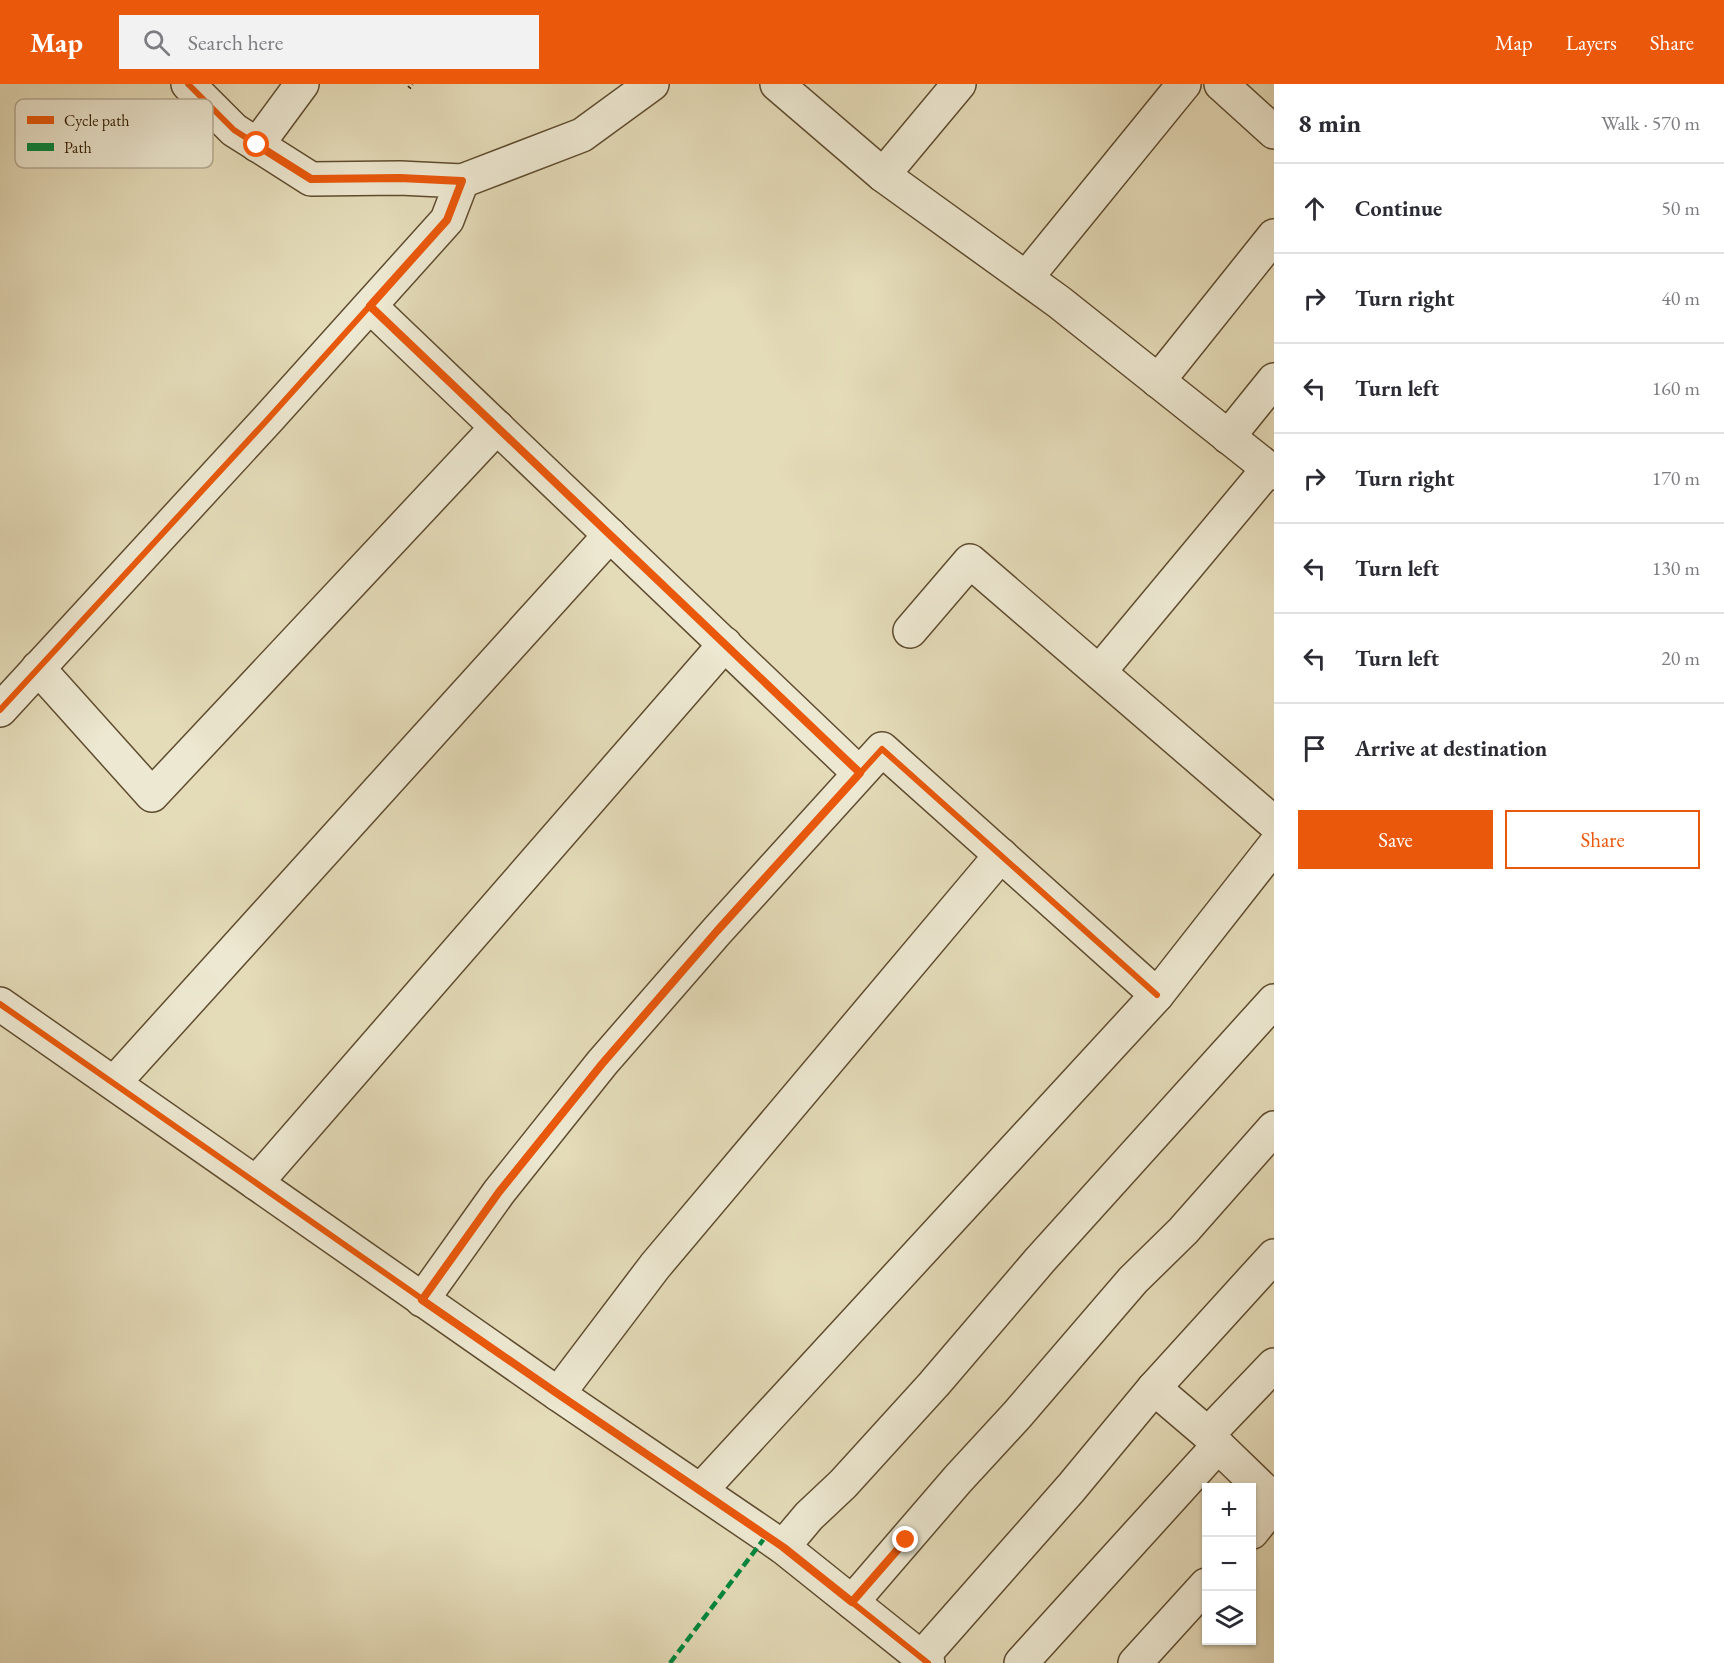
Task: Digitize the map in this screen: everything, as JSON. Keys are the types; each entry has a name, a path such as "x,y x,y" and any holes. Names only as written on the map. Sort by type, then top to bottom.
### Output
{"street":[{"path":"188,84 203,99"},
{"path":"257,145 302,84"},
{"path":"213,109 234,130 311,179 400,178 462,181 582,135 652,84"},
{"path":"777,84 883,175 1059,302 1271,471 1099,672"},
{"path":"883,175 959,84"},
{"path":"1026,278 1184,84"},
{"path":"1221,84 1274,132"},
{"path":"0,710 268,420 447,220 462,181"},
{"path":"1158,381 1274,236"},
{"path":"370,306 860,773"},
{"path":"1228,437 1274,381"},
{"path":"38,668 152,795 497,427"},
{"path":"114,1083 610,535"},
{"path":"910,631 970,561 1274,823"},
{"path":"256,1183 725,645"},
{"path":"422,1300 499,1192 602,1064 717,931 882,749 1156,995"},
{"path":"558,1394 655,1266 1001,855"},
{"path":"701,1490 1156,995 1267,868"},
{"path":"783,1547 809,1516 843,1484 934,1384 1040,1260 1274,1001"},
{"path":"0,1004 422,1300 783,1547 925,1660 1154,1388 1274,1256"},
{"path":"852,1602 1133,1280 1183,1231 1274,1128"},
{"path":"1021,1663 1213,1440 1274,1365"},
{"path":"1154,1388 1213,1440 1274,1502 1256,1525"},
{"path":"1135,1663 1202,1589"}],"marked path":[{"path":"670,1663 766,1536"}],"cycle path":[{"path":"188,84 203,99"},
{"path":"0,710 268,419 447,220 462,181 400,178 311,179 234,130 213,109"},
{"path":"422,1300 499,1192 602,1063 717,931 882,749 1157,995"},
{"path":"0,1004 558,1394 783,1547 928,1663"}],"route":[{"path":"257,145 311,179 400,178 462,181 447,220 370,306 860,773 717,931 602,1064 499,1192 422,1300 783,1547 852,1602 906,1540"}]}
